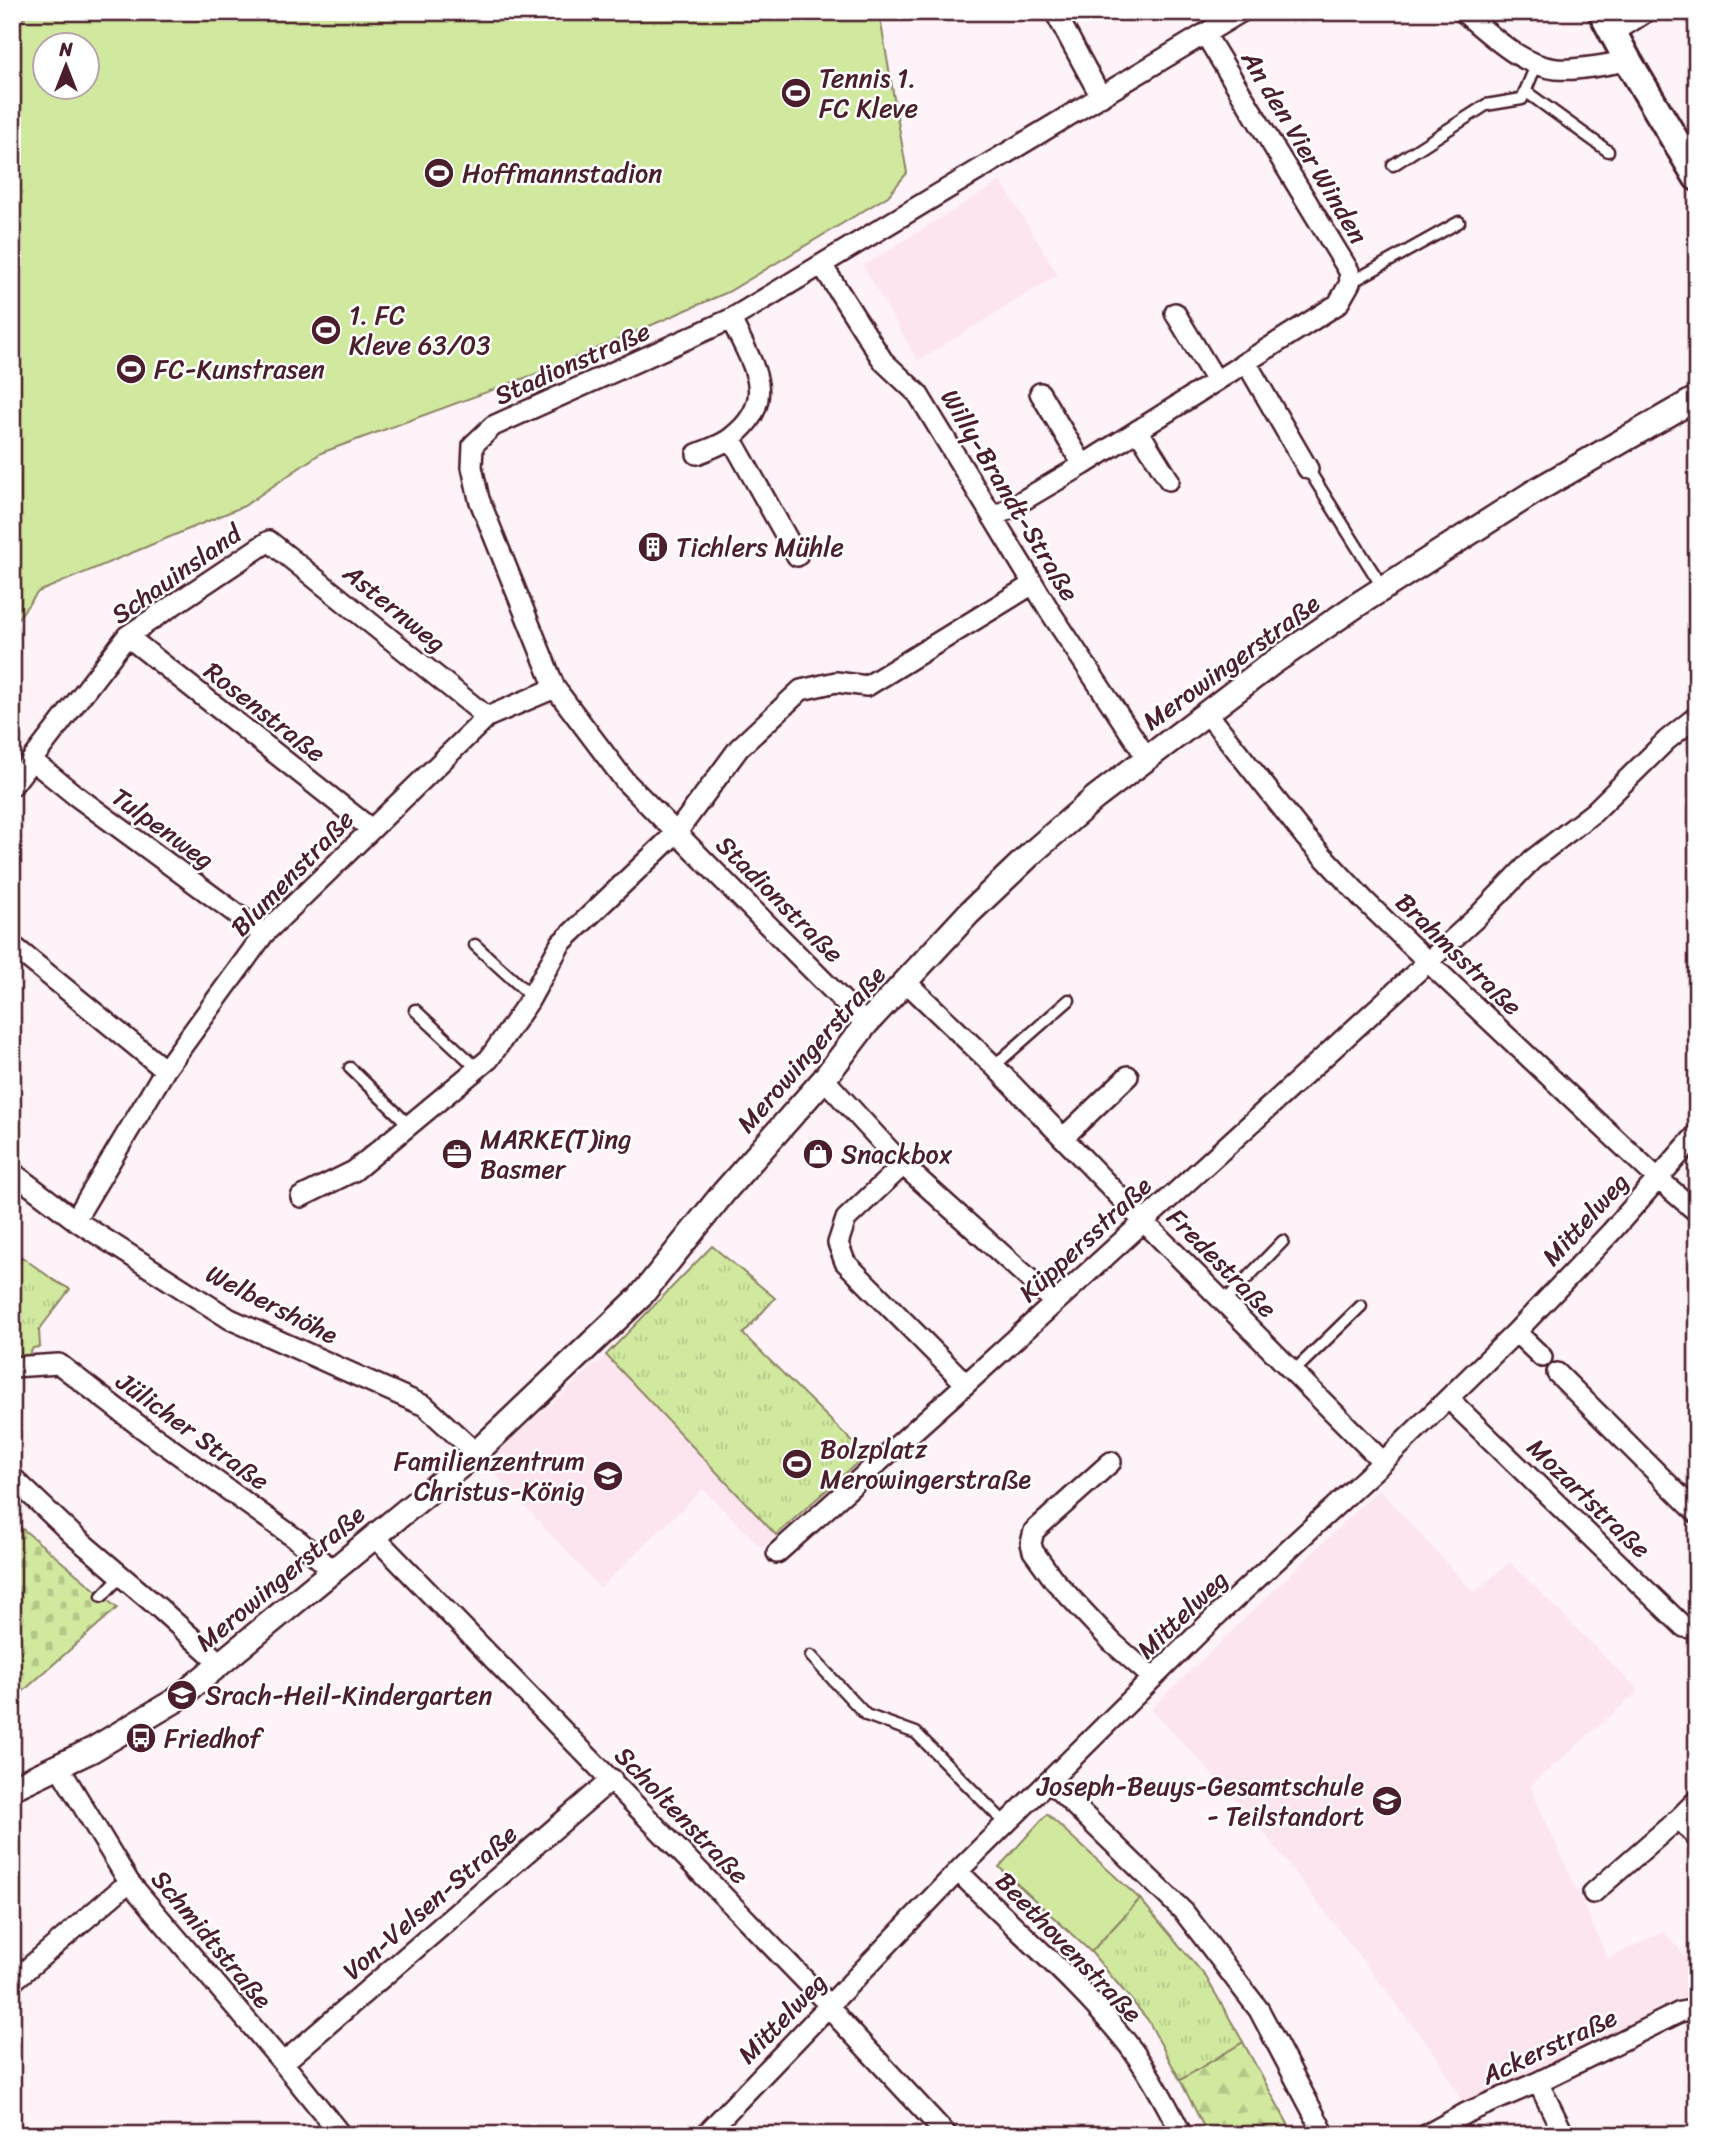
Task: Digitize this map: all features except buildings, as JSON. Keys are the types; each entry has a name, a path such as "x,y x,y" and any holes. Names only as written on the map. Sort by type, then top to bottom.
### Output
{"main road":[{"path":"1607,23 1697,177"}],"street":[{"path":"1055,12 1101,97"},
{"name":"Stadionstraße","path":"866,1024 625,781 555,688 478,499 472,467 473,445 494,426 731,319 1241,12"},
{"path":"1463,12 1512,51 1556,69 1628,61"},
{"path":"1607,23 1646,12"},
{"name":"An den Vier Winden","path":"993,517 1083,465 1338,304 1350,283 1349,271 1205,34"},
{"name":"Willy-Brandt-Straße","path":"822,265 883,361 918,394 1032,584 1147,758"},
{"path":"1175,313 1216,381"},
{"path":"697,454 731,438 751,417 759,401 758,377 731,319"},
{"path":"1246,362 1308,469"},
{"path":"1040,393 1083,465"},
{"name":"Merowingerstraße","path":"12,1788 92,1750 176,1700 476,1453 640,1297 724,1192 824,1079 866,1024 969,913 1095,798 1271,664 1383,589 1537,490 1697,398"},
{"path":"1138,430 1169,480"},
{"path":"731,438 797,556"},
{"name":"Schauinsland","path":"12,786 127,636 270,541"},
{"name":"Asternweg","path":"270,541 487,717"},
{"path":"301,1197 354,1171 489,1059 531,996 561,943 677,832 739,748 800,691 836,682 867,686 1032,584"},
{"name":"Rosenstraße","path":"127,636 372,829"},
{"name":"Blumenstraße","path":"75,1220 165,1070 264,934 487,717 555,688"},
{"name":"Brahmsstraße","path":"1207,713 1306,838 1364,900 1657,1178 1697,1212"},
{"name":"Küppersstraße","path":"777,1553 966,1384 1427,962 1532,860 1594,812 1667,740 1697,716"},
{"name":"Tulpenweg","path":"33,761 75,796 264,934"},
{"path":"12,945 165,1070"},
{"name":"Fredestraße","path":"906,982 994,1066 1143,1221 1383,1462"},
{"path":"1063,1138 1128,1076"},
{"path":"824,1079 903,1165 1055,1302"},
{"name":"Mittelweg","path":"705,2135 958,1871 1153,1678 1517,1332 1612,1231 1697,1134"},
{"path":"903,1165 846,1219 838,1243 845,1262 966,1384"},
{"name":"Welbershöhe","path":"12,1172 75,1220 230,1318 425,1406 476,1453"},
{"path":"1517,1332 1542,1357"},
{"name":"Jülicher Straße","path":"12,1367 59,1364 142,1428 299,1541 332,1570"},
{"path":"1557,1373 1697,1513"},
{"name":"Mozartstraße","path":"1450,1397 1458,1408 1684,1627 1697,1629"},
{"path":"1111,1462 1034,1531 1031,1543 1039,1560 1054,1580 1112,1642 1153,1678"},
{"path":"12,1477 73,1535 221,1664"},
{"name":"Scholtenstraße","path":"374,1536 830,2006 848,2029 947,2135"},
{"name":"Schmidtstraße","path":"59,1767 129,1882 341,2135"},
{"name":"Von-Velsen-Straße","path":"283,2063 612,1779"},
{"path":"1049,1781 1184,1912 1259,2010 1325,2135"},
{"path":"1593,1893 1697,1800"},
{"path":"1679,1818 1697,1838"},
{"name":"Beethovenstraße","path":"958,1871 1042,1951 1120,2035 1158,2089 1182,2135"},
{"path":"12,1983 129,1882"},
{"name":"Ackerstraße","path":"1426,2135 1466,2113 1538,2082 1680,2012 1697,2009"},
{"path":"1538,2082 1564,2135"}],"lane":[{"path":"1394,166 1486,105 1521,99 1537,63"},
{"path":"1525,91 1608,152"},
{"path":"1350,283 1459,222"},
{"path":"1308,469 1383,589"},
{"path":"475,945 531,996"},
{"path":"994,1066 1069,1000"},
{"path":"415,1010 478,1069"},
{"path":"350,1068 409,1125"},
{"path":"1224,1302 1283,1241"},
{"path":"1293,1372 1361,1306"},
{"path":"102,1596 121,1576"},
{"path":"811,1656 866,1715 916,1733 1006,1824"}],"shaded area":[{"path":"1001,181 1058,275 918,361 863,266"},
{"name":"Familienzentrum Christus-König","path":"606,1355 776,1535 762,1548 703,1489 600,1588 485,1463"},
{"name":"Joseph-Beuys-Gesamtschule - Teilstandort","path":"1379,1489 1474,1593 1510,1562 1639,1691 1530,1786 1608,1959 1663,1931 1697,1969 1697,1994 1675,2000 1465,2107 1437,2057 1252,1817 1151,1709"}],"green space":[{"name":"1. FC Kleve 63/03","path":"30,12 879,12 907,173 888,196 728,292 552,368 321,453 244,506 38,592 12,626 12,30"},
{"path":"712,1246 775,1298 743,1334 866,1455 776,1535 606,1355"},
{"path":"22,1257 70,1289 39,1330 40,1347 33,1348 27,1359 12,1363 12,1267"},
{"path":"12,1520 117,1608 12,1701"},
{"path":"1047,1814 1140,1899 1091,1952 999,1867"},
{"path":"1140,1899 1206,1977 1243,2042 1180,2080 1148,2020 1091,1952"},
{"path":"1243,2042 1294,2135 1208,2135 1180,2080"}],"place":[{"name":"Tennis 1. FC Kleve","path":"796,93"},
{"name":"Hoffmannstadion","path":"439,173"},
{"name":"1. FC Kleve 63/03","path":"326,330"},
{"name":"FC-Kunstrasen","path":"131,369"},
{"name":"Tichlers Mühle","path":"653,547"},
{"name":"MARKE(T)ing Basmer","path":"457,1154"},
{"name":"Snackbox","path":"818,1154"},
{"name":"Bolzplatz Merowingerstraße","path":"797,1464"},
{"name":"Familienzentrum Christus-König","path":"608,1476"},
{"name":"Srach-Heil-Kindergarten","path":"182,1695"},
{"name":"Friedhof","path":"141,1738"},
{"name":"Joseph-Beuys-Gesamtschule - Teilstandort","path":"1387,1801"}]}
